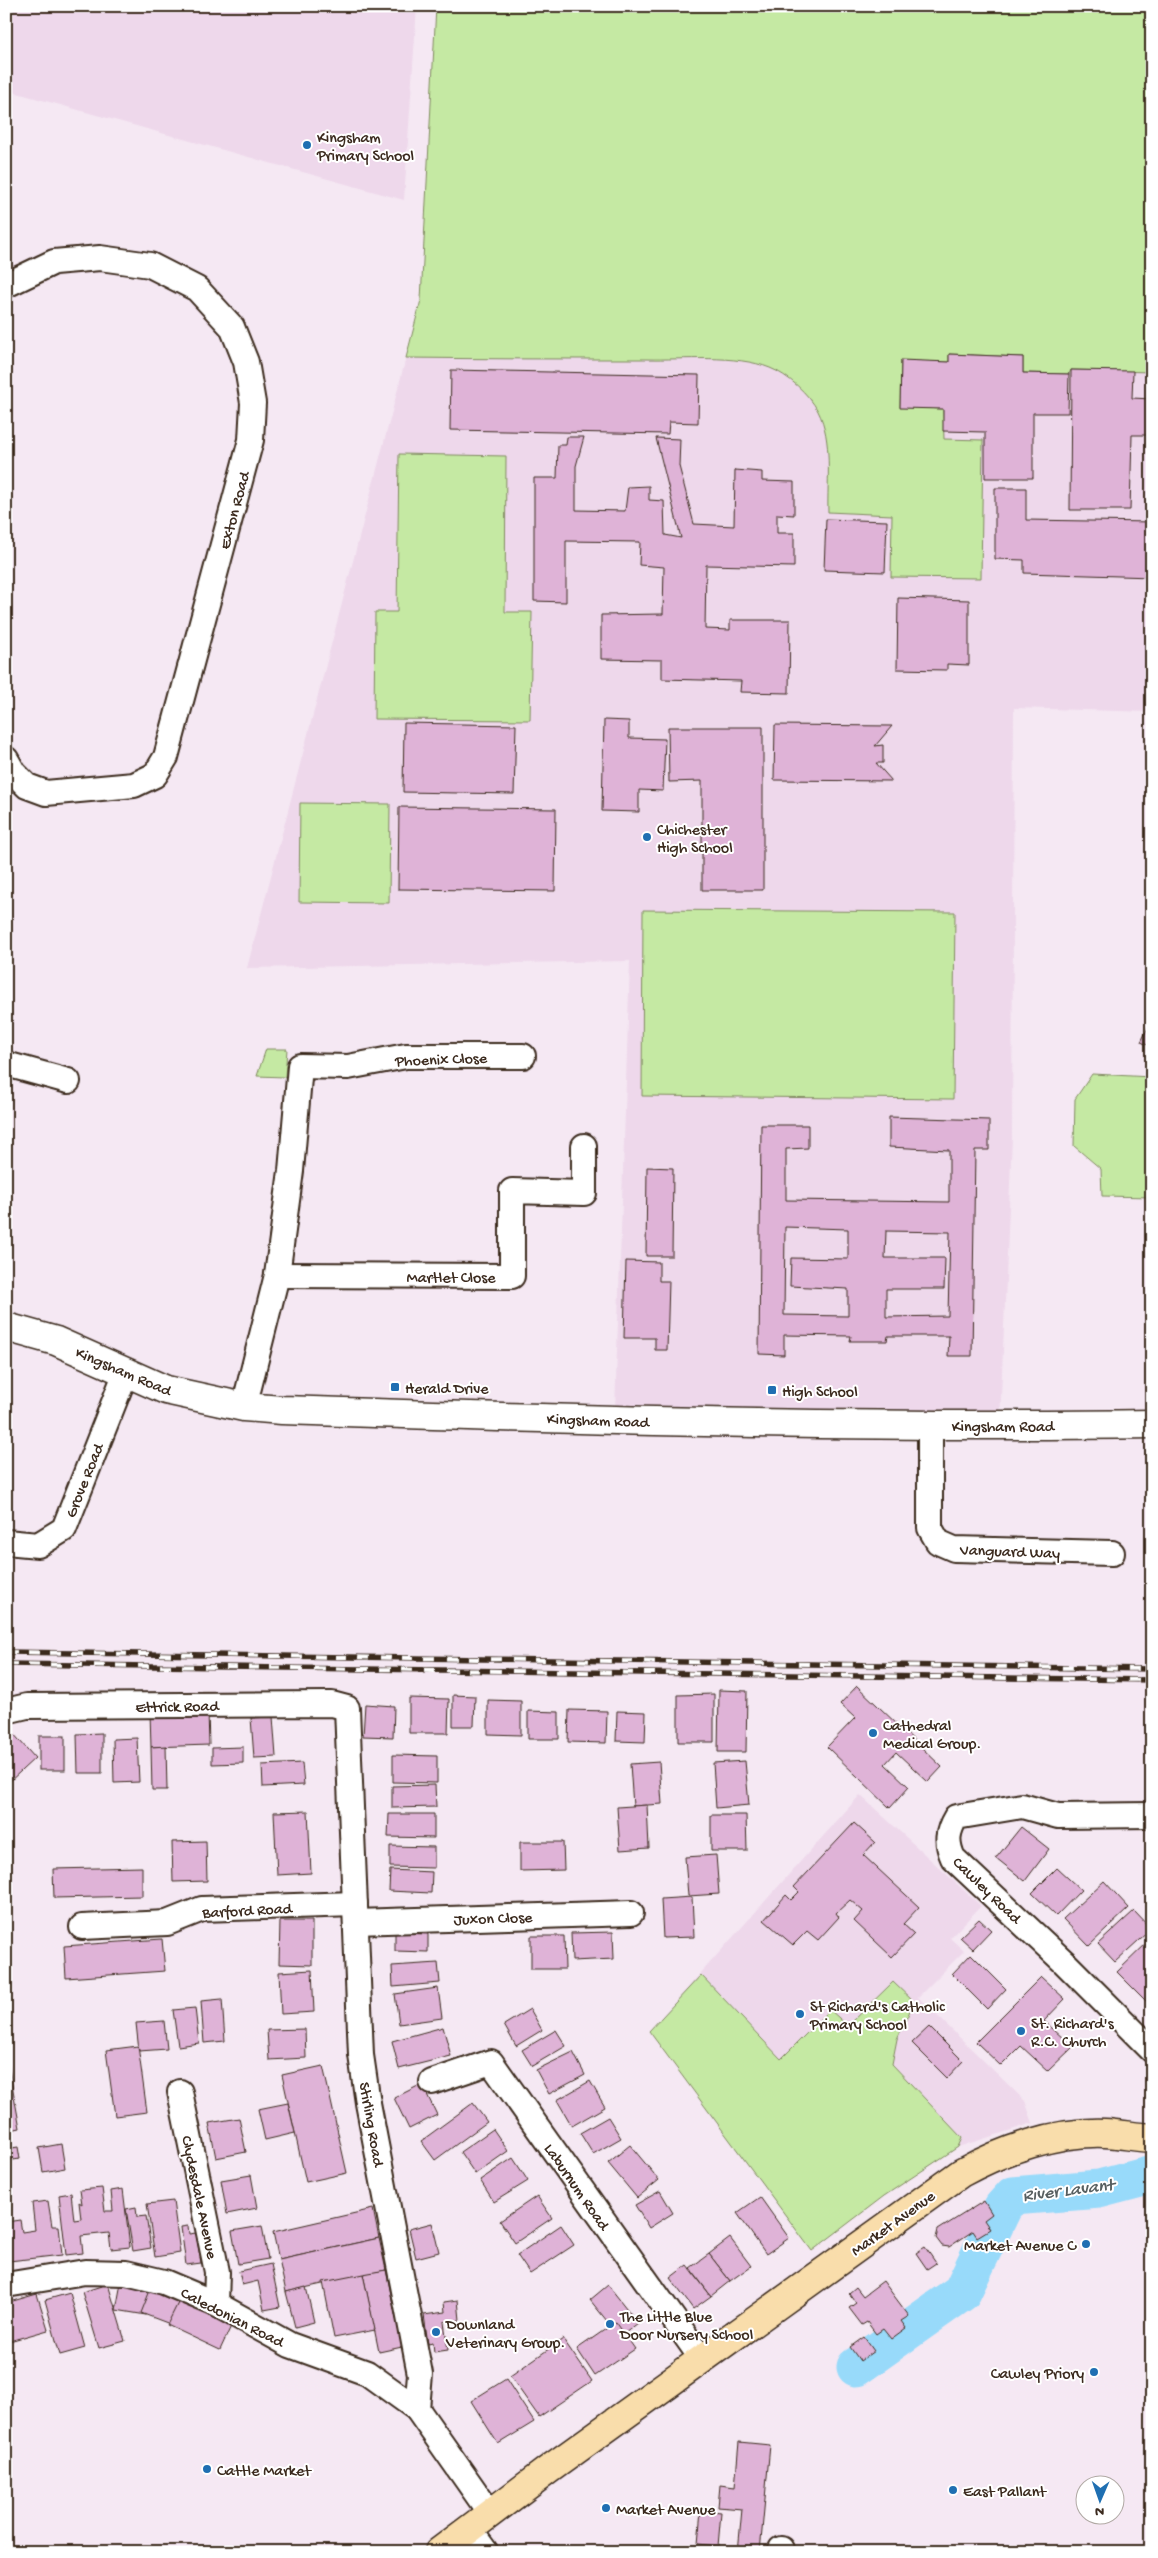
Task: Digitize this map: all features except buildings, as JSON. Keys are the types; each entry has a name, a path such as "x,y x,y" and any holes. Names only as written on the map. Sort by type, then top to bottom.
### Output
{"main road":[{"name":"Market Avenue","path":"440,2552 490,2512 961,2173 993,2155 1046,2139 1104,2133 1152,2138"}],"street":[{"name":"Exton Road","path":"6,286 54,262 100,258 150,265 197,289 232,327 246,362 253,403 249,450 166,757 155,775 134,785 46,793 27,786 14,773 6,759"},
{"name":"Phoenix Close","path":"277,1275 291,1171 300,1066 348,1067 406,1056 523,1056"},
{"path":"6,1064 68,1081"},
{"name":"Martlet Close","path":"277,1275 512,1276 512,1192 584,1193 584,1146"},
{"path":"244,1407 277,1275"},
{"name":"Kingsham Road","path":"6,1327 56,1341 166,1390 244,1407 330,1412 632,1420 930,1425 1152,1424"},
{"name":"Grove Road","path":"6,1542 38,1545 64,1528 126,1372"},
{"name":"Vanguard Way","path":"930,1425 930,1528 938,1542 954,1549 1112,1553"},
{"name":"Ettrick Road","path":"6,1711 27,1706 332,1704 347,1708"},
{"name":"Stirling Road","path":"347,1708 361,2055 368,2103 419,2364 417,2409"},
{"name":"Cawley Road","path":"1152,1816 1058,1816 1022,1806 1011,1807 956,1817 948,1831 948,1846 954,1858 1063,1961 1152,2050"},
{"name":"Barford Road","path":"82,1927 167,1923 202,1909 355,1913"},
{"name":"Juxon Close","path":"355,1913 631,1913"},
{"name":"Laburnum Road","path":"432,2082 491,2062 702,2359"},
{"name":"Clydesdale Avenue","path":"180,2092 217,2272 216,2304"},
{"name":"Caledonian Road","path":"6,2285 85,2272 126,2273 164,2282 216,2304 290,2345 367,2373 417,2409"},
{"path":"417,2409 490,2512"},
{"path":"469,2529 486,2552"}],"shaded area":[{"name":"Kingsham Primary School","path":"6,6 417,6 404,200 6,90"},
{"name":"Chichester High School","path":"436,6 1152,6 1152,712 1014,708 1012,1137 1000,1421 615,1411 630,961 247,968 421,300"},
{"name":"St Richard's Catholic Primary School","path":"860,1795 981,1906 950,1938 964,1951 918,1997 1025,2101 1033,2123 958,2147 884,2196 812,2251 649,2031"}],"green space":[{"path":"436,6 1152,6 1152,372 1071,370 1069,374 1023,373 1023,357 949,354 949,362 901,361 900,407 943,409 944,439 983,440 981,578 891,577 892,515 828,512 828,461 823,422 818,411 804,392 777,371 756,364 726,359 406,358 421,300"},
{"path":"399,454 506,456 505,612 532,612 530,720 374,719 375,612 397,612"},
{"path":"300,803 390,804 389,903 299,902"},
{"path":"643,910 955,912 953,1099 642,1096"},
{"path":"266,1049 287,1049 285,1077 257,1076"},
{"path":"1092,1074 1152,1077 1152,1197 1102,1196 1101,1169 1074,1146 1075,1099"},
{"path":"701,1975 781,2059 830,2010 848,2026 893,1982 914,2002 897,2039 892,2064 962,2138 958,2147 884,2196 812,2251 649,2031"}],"waterway":[{"name":"River Lavant","path":"856,2367 962,2292 1003,2207 1013,2196 1099,2189 1152,2175"}],"railway":[{"path":"6,1652 1152,1669"},
{"path":"6,1664 1152,1680"}],"place":[{"name":"Kingsham Primary School","path":"307,145"},
{"name":"Chichester High School","path":"647,837"},
{"name":"Herald Drive","path":"395,1387"},
{"name":"High School","path":"772,1390"},
{"name":"Cathedral Medical Group.","path":"873,1733"},
{"name":"St Richard's Catholic Primary School","path":"800,2014"},
{"name":"St. Richard's R.C. Church","path":"1021,2031"},
{"name":"Market Avenue C","path":"1086,2244"},
{"name":"The Little Blue Door Nursery School","path":"610,2324"},
{"name":"Downland Veterinary Group.","path":"436,2332"},
{"name":"Cawley Priory","path":"1094,2372"},
{"name":"Cattle Market","path":"207,2469"},
{"name":"East Pallant","path":"953,2490"},
{"name":"Market Avenue","path":"606,2508"}]}
